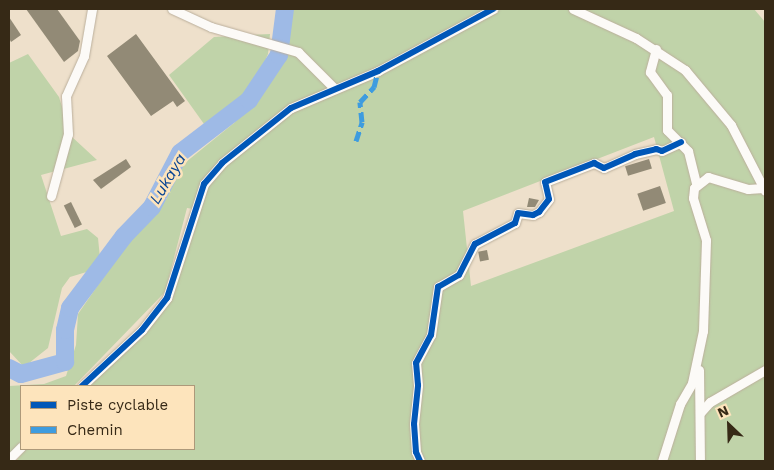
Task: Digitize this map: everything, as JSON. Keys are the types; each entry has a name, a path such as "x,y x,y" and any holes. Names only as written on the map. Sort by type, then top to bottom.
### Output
{"street":[{"path":"52,196 68,134 66,96 84,56 92,9"},
{"path":"172,9 211,27 298,52 335,90"},
{"path":"83,385 142,330 166,298 193,214 210,175 276,118 308,100 395,63 459,24 493,9"},
{"path":"573,9 656,49 685,70 729,122 764,190"},
{"path":"656,49 650,72 667,95 667,130 682,142 688,151 696,184 693,198 706,240 707,273 699,360 700,461"},
{"path":"420,461 416,452 414,424 418,385 416,363 431,335 438,287 459,275 475,244 515,223 518,213 533,215 539,212 549,199 544,182 594,163 604,168 635,154 656,148 662,151 682,142"},
{"path":"696,184 708,177 748,189 764,190"},
{"path":"662,461 670,429 692,383 699,360"},
{"path":"700,413 710,402 765,370"},
{"path":"9,459 20,448"}],"green space":[{"path":"293,9 754,9 765,22 765,461 16,461 25,450 195,450 195,385 88,385 169,304 200,210 187,208 165,292 75,385 26,385 44,384 66,376 76,345 78,314 125,246 167,198 167,187 186,162 234,123 274,75 285,57","holes":["654,137 674,211 471,286 463,211"]},
{"path":"270,34 268,54 259,75 244,97 204,124 169,75 214,37"},
{"path":"28,54 59,97 71,136 97,160 41,175 61,236 87,229 98,238 100,258 93,270 70,277 62,288 48,348 24,367 9,351 9,63"},
{"path":"20,385 20,443 9,456 9,386"}],"building":[{"path":"26,9 57,9 80,41 78,51 64,62"},
{"path":"9,17 21,35 11,42 9,38"},
{"path":"136,34 185,101 177,107 173,101 151,116 107,56"},
{"path":"126,159 131,167 101,189 93,180"},
{"path":"649,159 652,169 628,176 625,166"},
{"path":"660,186 666,203 643,211 637,194"},
{"path":"529,198 539,200 535,207 527,207"},
{"path":"71,202 82,224 75,228 64,206"},
{"path":"487,250 489,260 480,262 478,252"}],"waterway":[{"name":"Lukaya","path":"9,368 21,374 65,362 65,330 70,308 124,236 152,207 180,153 249,100 279,55 285,9"}],"marked path":[{"path":"356,141 362,122 360,102 374,87 378,71"}],"cycle path":[{"path":"83,385 142,330 167,298 204,184 222,163 291,108 378,71 493,9"},
{"path":"420,461 416,452 414,424 418,385 416,363 431,335 438,287 459,275 475,244 515,223 518,213 533,215 539,212 549,199 545,182 594,163 604,168 635,154 656,149 662,151 681,142"}]}
